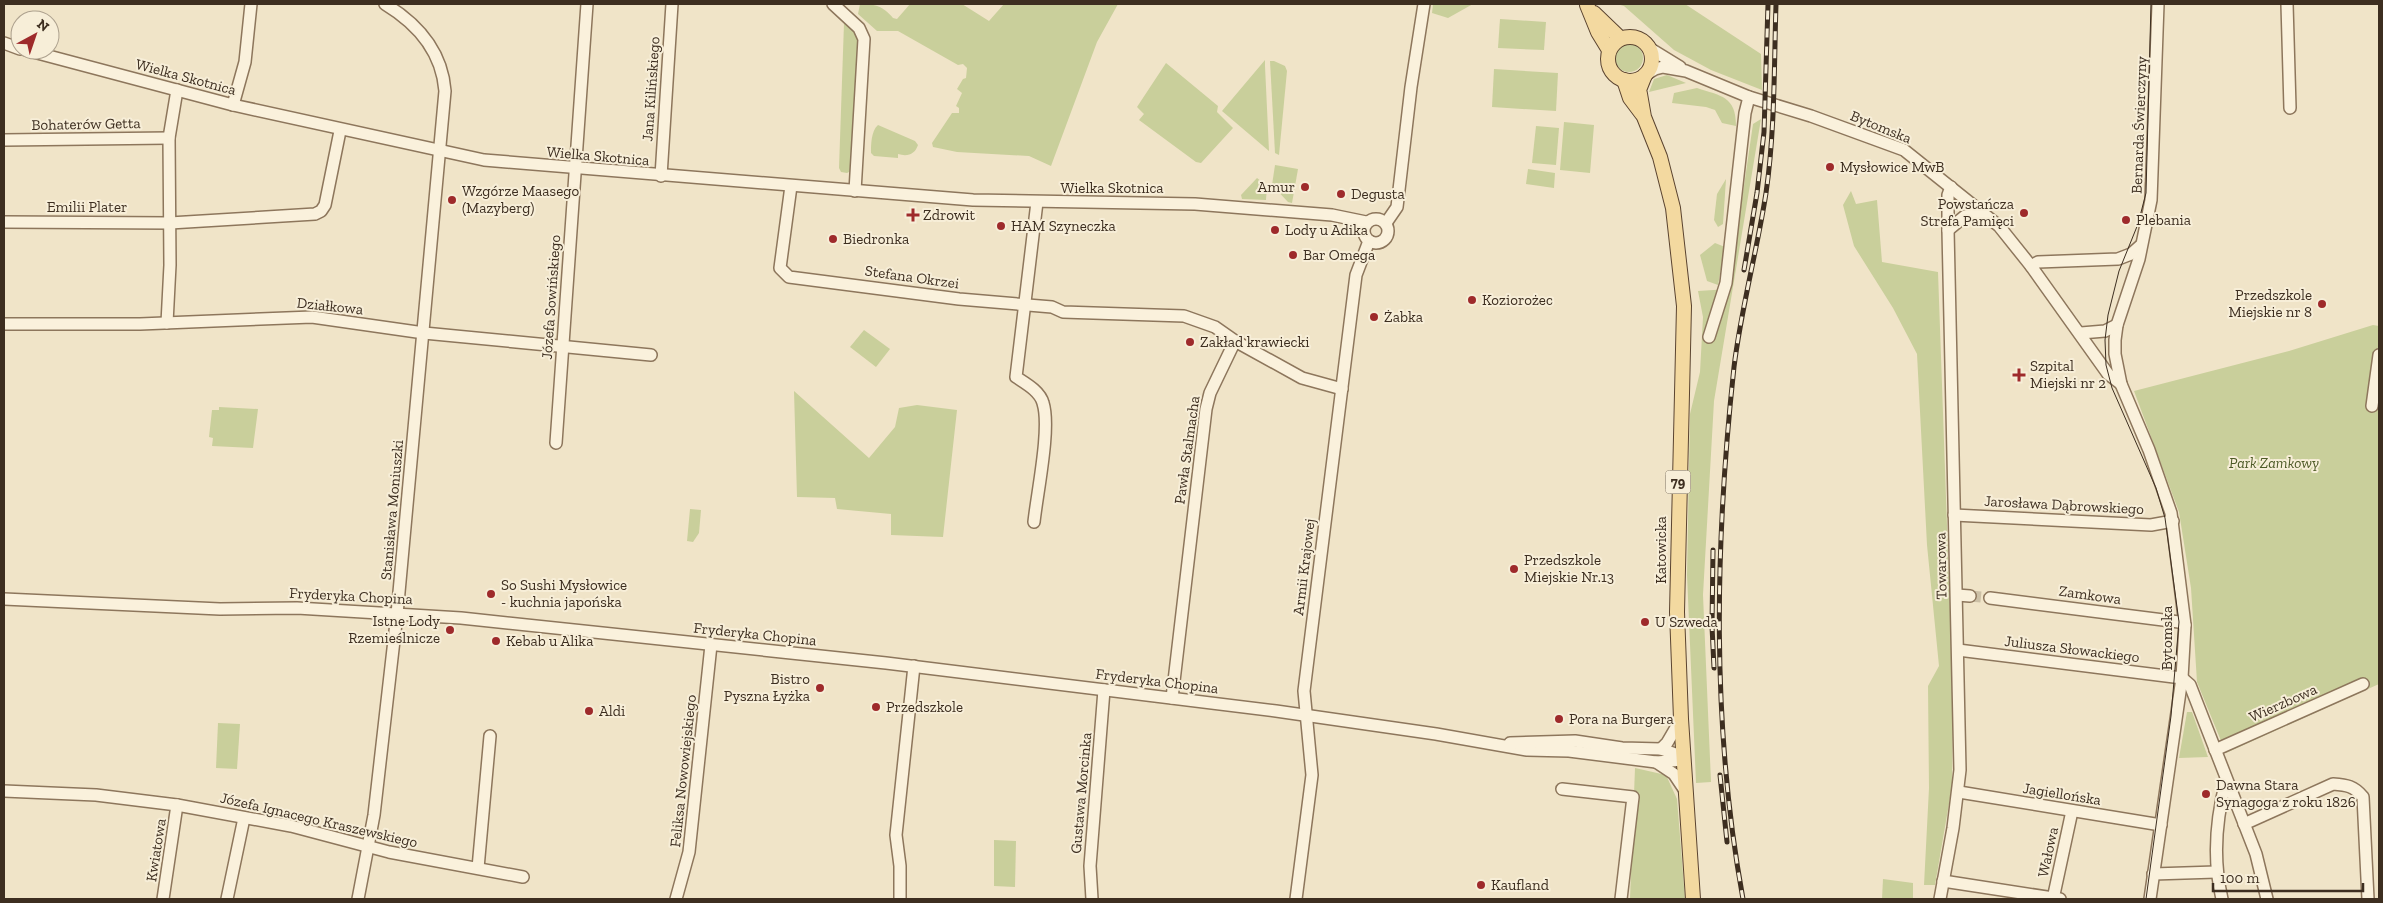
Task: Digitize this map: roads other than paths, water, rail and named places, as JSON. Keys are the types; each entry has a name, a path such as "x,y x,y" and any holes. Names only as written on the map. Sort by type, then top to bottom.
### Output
{"main road":[{"name":"79","path":"1587,4 1620,38"},
{"name":"79","path":"1587,4 1598,32 1609,50 1608,64 1612,71 1624,80"},
{"path":"1609,50 1620,38 1630,36 1640,39 1649,48"},
{"name":"79","path":"1645,75 1652,62 1649,48"},
{"path":"1624,80 1631,81 1645,75"},
{"name":"Katowicka","path":"1645,75 1639,90 1644,117 1660,157 1673,208 1684,306 1677,558 1681,719 1693,899"},
{"name":"Katowicka","path":"1624,80 1630,98 1644,117"}],"street":[{"path":"232,105 245,62 251,4"},
{"name":"Stanisława Moniuszki","path":"358,899 369,847 397,614 445,90 442,72 423,33 411,21 385,4"},
{"name":"Józefa Sowińskiego","path":"556,443 587,4"},
{"name":"Jana Kilińskiego","path":"661,176 672,4"},
{"path":"833,4 860,28 864,39 856,191"},
{"path":"1386,224 1398,207 1411,87 1424,4"},
{"name":"Bernarda Świerczyny","path":"2117,325 2133,277 2148,221 2154,177 2158,4"},
{"path":"2287,4 2290,108"},
{"name":"Bytomska","path":"1649,48 1686,71 1749,97 1811,116 1904,150 1999,226 2081,333 2108,374 2122,384"},
{"name":"Wielka Skotnica","path":"60,59 232,105 440,152 484,160 574,169 973,200 1195,204 1346,216 1366,222"},
{"name":"Bytomska","path":"1645,75 1663,67 1686,71"},
{"path":"167,323 170,223 169,138 177,90"},
{"path":"1709,337 1726,283 1745,113 1749,97"},
{"name":"Emilii Plater","path":"4,222 170,223 306,216 321,211 325,205 340,130"},
{"name":"Bohaterów Getta","path":"4,140 169,138"},
{"name":"Stefana Okrzei","path":"790,186 780,268 789,277 1023,305"},
{"name":"Towarowa","path":"1940,899 1959,792 1957,595 1948,230 1948,194 1951,187"},
{"path":"1034,522 1046,426 1043,402 1034,390 1016,377 1023,305 1037,202"},
{"path":"1948,230 1965,216 1983,213"},
{"path":"1379,218 1386,224 1388,230 1386,238 1378,243 1369,241 1364,232 1366,222 1379,218"},
{"name":"Armii Krajowej","path":"1296,899 1312,775 1304,691 1356,275 1369,241"},
{"path":"2031,266 2038,262 2118,259 2127,256 2140,246"},
{"path":"2118,259 2125,265 2133,277"},
{"path":"1023,305 1052,307 1063,312 1184,316 1215,327 1235,342 1302,378 1342,389"},
{"name":"Działkowa","path":"4,324 167,323 293,316 424,333 651,355"},
{"path":"2081,333 2105,331 2117,325"},
{"name":"Bytomska","path":"2117,325 2115,354 2122,384 2149,450 2172,521 2186,625 2182,678 2150,899"},
{"name":"Pawła Stalmacha","path":"1172,698 1206,409 1210,393 1235,342"},
{"path":"2372,406 2379,355"},
{"name":"Jarosława Dąbrowskiego","path":"1954,515 2151,525 2172,521"},
{"path":"1957,595 1970,596"},
{"name":"Fryderyka Chopina","path":"4,598 220,609 287,608 461,618 914,666 1307,715 1527,750 1569,751 1656,762 1684,759"},
{"name":"Zamkowa","path":"1990,598 2179,622 2186,625"},
{"name":"Feliksa Nowowiejskiego","path":"676,899 689,852 711,645"},
{"name":"Juliusza Słowackiego","path":"1958,650 2182,678"},
{"path":"900,899 900,866 896,835 914,666"},
{"path":"2182,678 2190,685 2244,824 2263,876 2267,899"},
{"name":"Wierzbowa","path":"2215,750 2363,684"},
{"name":"Gustawa Morcinka","path":"1092,899 1090,866 1104,690"},
{"path":"1661,749 1667,743 1681,719"},
{"path":"478,868 490,736"},
{"name":"Fryderyka Chopina","path":"1498,744 1551,740 1591,743 1622,748 1661,749 1684,759"},
{"name":"Fryderyka Chopina","path":"1551,740 1561,744 1569,751"},
{"name":"Fryderyka Chopina","path":"1569,751 1591,743"},
{"name":"Fryderyka Chopina","path":"1656,762 1674,774 1686,792"},
{"path":"2222,899 2216,872 2217,836 2226,781"},
{"path":"2244,824 2333,784 2345,784 2356,789 2363,797 2368,899 2379,899"},
{"path":"1562,789 1633,797 1621,899"},
{"name":"Józefa Ignacego Kraszewskiego","path":"4,791 96,795 177,805 291,826 369,847 523,877"},
{"name":"Jagiellońska","path":"1959,792 2161,825"},
{"name":"Kwiatowa","path":"163,899 177,805"},
{"name":"Wałowa","path":"2056,899 2072,811"},
{"path":"227,899 244,818"},
{"path":"2153,874 2216,872"},
{"path":"1942,881 2056,899"}],"tunnel":[{"path":"1970,596 1990,598"}],"tram line":[{"path":"2146,899 2171,716 2179,622 2165,518 2156,488 2112,388 2106,365 2105,340 2108,315 2119,271 2138,224 2146,193 2151,4"}],"railway":[{"path":"1744,270 1757,193 1764,132 1768,4"},
{"path":"1743,899 1725,767 1719,633 1720,567 1723,500 1734,367 1769,170 1774,99 1776,4"},
{"path":"1713,550 1712,626 1714,668"},
{"path":"1720,775 1727,842"}],"place":[{"name":"Mysłowice MwB","path":"1830,167"},
{"name":"Amur","path":"1305,187"},
{"name":"Degusta","path":"1341,194"},
{"name":"Wzgórze Maasego (Mazyberg)","path":"452,200"},
{"name":"Powstańcza Strefa Pamięci","path":"2024,213"},
{"name":"Zdrowit","path":"913,215"},
{"name":"Plebania","path":"2126,220"},
{"name":"HAM Szyneczka","path":"1001,226"},
{"name":"Lody u Adika","path":"1275,230"},
{"name":"Biedronka","path":"833,239"},
{"name":"Bar Omega","path":"1293,255"},
{"name":"Koziorożec","path":"1472,300"},
{"name":"Przedszkole Miejskie nr 8","path":"2322,304"},
{"name":"Żabka","path":"1374,317"},
{"name":"Zakład krawiecki","path":"1190,342"},
{"name":"Szpital Miejski nr 2","path":"2019,375"},
{"name":"Przedszkole Miejskie Nr.13","path":"1514,569"},
{"name":"So Sushi Mysłowice - kuchnia japońska","path":"491,594"},
{"name":"U Szweda","path":"1645,622"},
{"name":"Istne Lody Rzemieślnicze","path":"450,630"},
{"name":"Kebab u Alika","path":"496,641"},
{"name":"Bistro Pyszna Łyżka","path":"820,688"},
{"name":"Przedszkole","path":"876,707"},
{"name":"Aldi","path":"589,711"},
{"name":"Pora na Burgera","path":"1559,719"},
{"name":"Dawna Stara Synagoga z roku 1826","path":"2206,794"},
{"name":"Kaufland","path":"1481,885"}],"park label":[{"name":"Park Zamkowy","path":"2274,463"}]}
